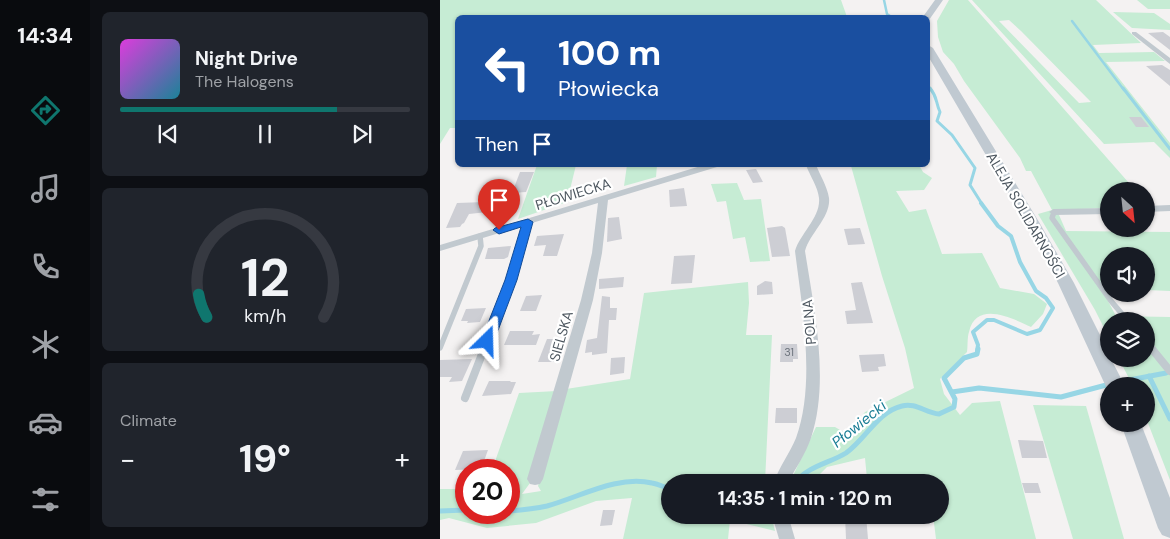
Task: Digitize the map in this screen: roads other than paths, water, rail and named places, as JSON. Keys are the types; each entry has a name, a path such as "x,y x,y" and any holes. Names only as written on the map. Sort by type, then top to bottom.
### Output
{"main road":[{"path":"928,15 939,0"},
{"name":"ALEJA SOLIDARNOŚCI","path":"930,51 1066,283 1111,377"},
{"path":"1134,432 1170,528"}],"street":[{"path":"1134,33 1170,62"},
{"name":"PŁOWIECKA","path":"440,248 708,167"},
{"name":"POLNA","path":"785,474 803,439 811,409 812,358 800,251 802,241 822,211 825,201 813,167"},
{"name":"SIELSKA","path":"535,479 587,300 597,253 604,199"},
{"path":"1155,209 1170,208"},
{"path":"1054,212 1100,211"}],"lane":[{"path":"1054,212 1052,218 1120,312"},
{"path":"464,398 511,280 528,222"},
{"path":"440,348 461,300 481,246 480,236"},
{"path":"1155,353 1170,371"}],"waterway":[{"name":"Płowiecki","path":"884,0 888,15"},
{"path":"1072,21 1124,90"},
{"name":"Płowiecki","path":"930,88 933,91 940,112 937,121 952,135 975,168 970,185 982,204"},
{"path":"1123,88 1170,149"},
{"name":"Płowiecki","path":"977,351 978,345 973,332 987,320 994,320 1027,334 1040,330 1053,308 1046,298 1036,291 1020,262 1011,236 998,226 981,203"},
{"name":"Płowiecki","path":"805,474 813,468 846,453 879,420 893,409 911,405 939,414 954,407 955,399 944,378 964,358 977,354 978,349"},
{"path":"1149,376 1166,373"},
{"path":"1145,377 1149,376"},
{"path":"1149,376 1170,419"},
{"path":"952,392 979,388 1061,397 1100,387"},
{"name":"Płowiecki","path":"520,510 547,506 612,484 639,481 661,486"},
{"name":"Płowiecki","path":"440,511 455,510"}]}
